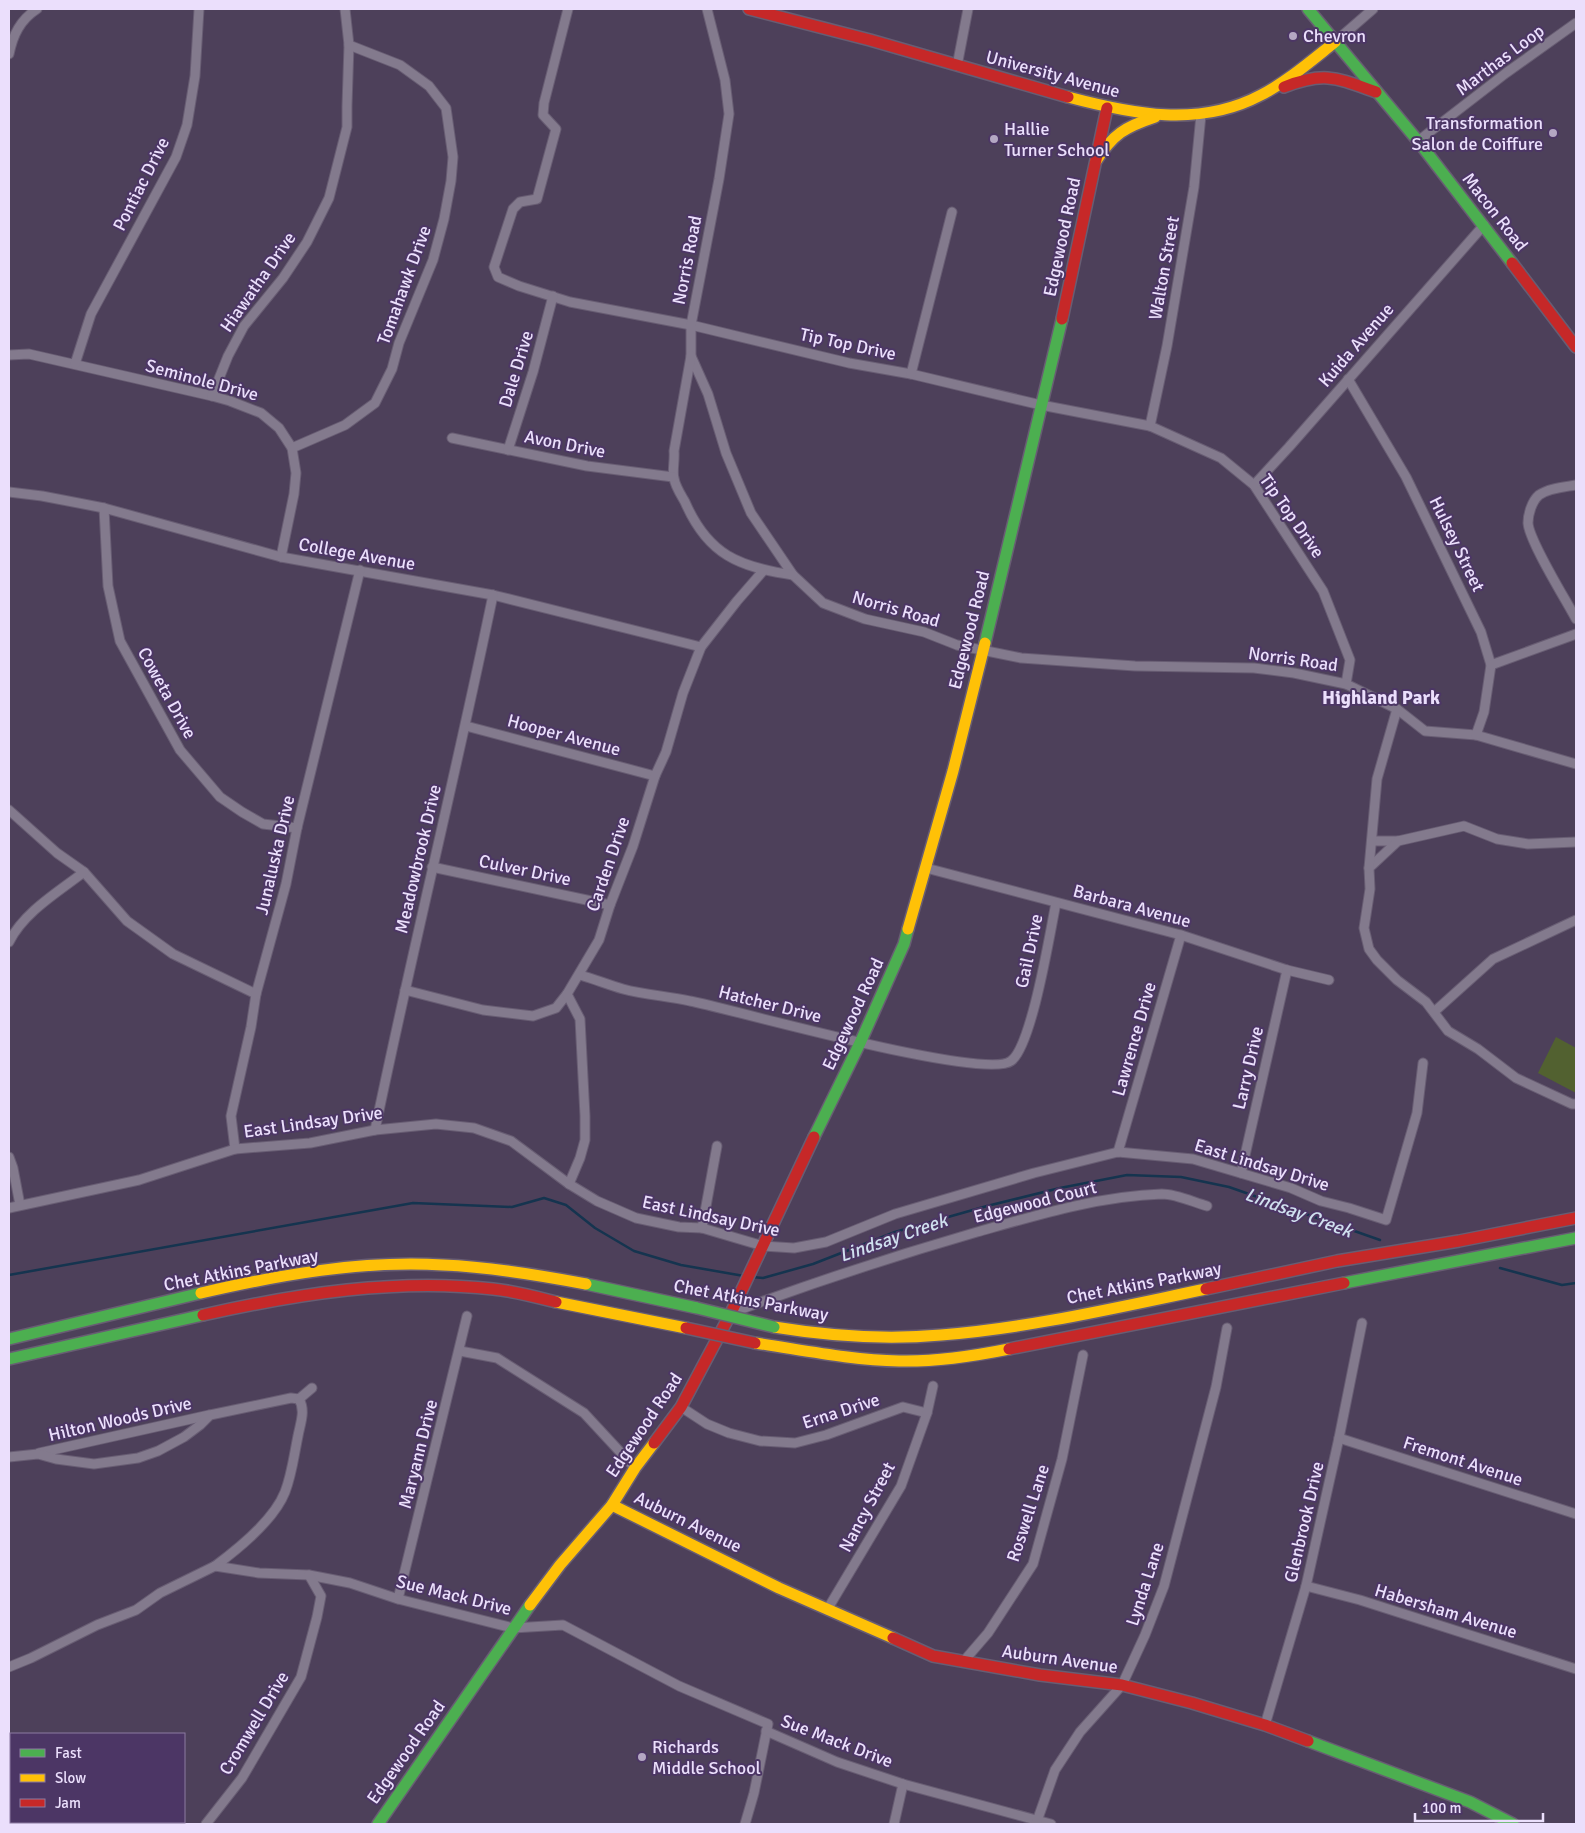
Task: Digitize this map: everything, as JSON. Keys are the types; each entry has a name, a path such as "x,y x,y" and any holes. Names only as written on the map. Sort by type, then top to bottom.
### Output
{"main road":[{"name":"University Avenue","path":"749,9 909,50 957,66 1108,108 1160,115 1201,115 1230,109 1263,96 1307,65 1335,42"},
{"name":"Macon Road","path":"1308,9 1418,141 1576,347"},
{"path":"1263,96 1297,82 1326,76 1378,93"},
{"name":"Edgewood Road","path":"378,1824 513,1628 560,1565 612,1505 635,1468 681,1407 731,1313 829,1104 860,1043 904,944 953,771 1074,268 1108,108"},
{"path":"1096,161 1107,144 1125,127 1160,115"},
{"path":"1514,1229 1576,1212"},
{"name":"Chet Atkins Parkway","path":"9,1339 278,1276 360,1266 407,1264 455,1265 532,1274 812,1333 880,1337 940,1335 1007,1327 1140,1303 1337,1261 1458,1241 1576,1218"},
{"name":"Chet Atkins Parkway","path":"9,1359 249,1305 376,1287 420,1285 494,1289 755,1343 864,1358 900,1361 972,1356 1576,1239"},
{"name":"Auburn Avenue","path":"612,1505 779,1588 933,1656 1040,1675 1122,1686 1192,1703 1265,1725 1470,1802 1512,1824"}],"street":[{"path":"9,54 13,37 18,28 37,9"},
{"name":"Pontiac Drive","path":"75,364 91,314 176,157 187,125 195,76 199,9"},
{"name":"Hiawatha Drive","path":"212,396 228,356 244,326 283,278 307,242 329,198 348,127 346,106 350,45 345,9"},
{"name":"Tip Top Drive","path":"568,9 544,102 543,115 556,128 537,199 520,202 512,208 494,267 498,276 519,286 570,302 691,325 850,363 911,374 1041,405 1150,426 1221,458 1254,486 1323,590 1350,660 1346,684"},
{"name":"Norris Road","path":"707,9 725,80 729,114 719,179 691,325 691,356 708,394 726,453 750,513 793,575 823,603 865,619 924,632 957,645 1021,658 1135,666 1254,668 1294,673 1346,684 1397,709 1425,731 1476,735 1576,764"},
{"path":"957,66 968,9"},
{"path":"1335,42 1373,9"},
{"name":"Marthas Loop","path":"1418,141 1506,73 1576,23"},
{"name":"Tomahawk Drive","path":"292,448 345,425 375,403 392,369 399,344 433,260 444,219 451,181 453,157 451,130 446,108 429,86 400,65 350,45"},
{"name":"Walton Street","path":"1150,426 1167,346 1194,187 1201,115"},
{"path":"911,374 952,212"},
{"name":"Kuida Avenue","path":"1254,486 1484,225"},
{"name":"Dale Drive","path":"508,450 536,363 553,296"},
{"name":"Seminole Drive","path":"9,355 29,354 75,364 212,396 261,413 279,428 292,448 296,474 294,494 281,557"},
{"path":"691,356 674,451 673,477 693,521 719,551 743,564 763,571 793,575"},
{"name":"Hulsey Street","path":"1348,379 1406,477 1481,632 1491,665 1484,712 1476,735"},
{"name":"Avon Drive","path":"452,438 586,466 673,477"},
{"path":"1576,485 1554,489 1539,495 1530,508 1528,524 1536,546 1576,619"},
{"name":"College Avenue","path":"9,492 42,496 104,508 281,557 493,595 701,647"},
{"name":"Coweta Drive","path":"104,508 108,586 120,641 180,750 220,797 242,812 262,824 297,828"},
{"name":"Junaluska Drive","path":"235,1149 231,1116 251,1026 256,994 281,903 297,828 360,570"},
{"name":"Carden Drive","path":"567,994 600,940 610,905 633,846 655,776 666,752 683,692 701,647 763,571"},
{"name":"Meadowbrook Drive","path":"375,1130 432,868 466,726 493,595"},
{"path":"1491,665 1576,634"},
{"path":"1397,709 1377,779 1370,890 1364,928 1369,949 1397,980 1426,1002 1448,1031 1478,1049 1516,1078 1572,1104 1576,1104"},
{"name":"Hooper Avenue","path":"466,726 655,776"},
{"path":"9,810 57,854 84,872 127,921 173,954 256,994"},
{"path":"1372,841 1398,841 1464,826 1496,839 1528,844 1576,842"},
{"path":"1370,868 1398,841"},
{"name":"Culver Drive","path":"432,868 610,905"},
{"name":"Barbara Avenue","path":"926,868 1181,935 1287,970 1329,980"},
{"path":"9,942 13,933 26,917 84,872"},
{"name":"Gail Drive","path":"1034,1006 1056,903"},
{"path":"1434,1012 1493,959 1576,920"},
{"name":"Lawrence Drive","path":"1118,1152 1181,935"},
{"name":"Larry Drive","path":"1241,1173 1287,970"},
{"name":"Hatcher Drive","path":"580,975 624,989 690,1001 860,1043 960,1063 999,1065 1013,1060 1022,1047 1031,1022 1034,1006"},
{"path":"405,990 483,1010 533,1016 556,1008 567,994 580,1020 585,1116 585,1140 569,1184"},
{"name":"East Lindsay Drive","path":"9,1208 139,1180 235,1149 310,1143 375,1130 436,1124 474,1128 511,1141 569,1184 597,1201 636,1218 679,1227 702,1228 763,1246 794,1248 826,1242 895,1214 1034,1173 1118,1152 1193,1159 1291,1188 1321,1201 1386,1220 1416,1113 1423,1062"},
{"path":"702,1228 717,1146"},
{"path":"9,1157 20,1205"},
{"name":"Edgewood Court","path":"731,1313 802,1287 938,1243 1048,1212 1113,1200 1164,1194 1207,1206"},
{"name":"Maryann Drive","path":"398,1599 467,1316"},
{"name":"Glenbrook Drive","path":"1265,1725 1306,1586 1362,1323"},
{"name":"Lynda Lane","path":"1037,1822 1055,1770 1080,1732 1122,1686 1146,1635 1164,1586 1216,1387 1227,1328"},
{"path":"460,1351 497,1358 584,1413 635,1468"},
{"name":"Roswell Lane","path":"963,1662 988,1633 1032,1564 1062,1459 1083,1355"},
{"name":"Nancy Street","path":"827,1610 901,1486 927,1413 933,1386"},
{"path":"9,1667 97,1625 136,1610 160,1593 214,1566 250,1537 272,1511 284,1493 294,1460 303,1414 302,1404 299,1399 312,1388"},
{"name":"Hilton Woods Drive","path":"9,1457 38,1454 210,1415 291,1398 299,1399"},
{"name":"Erna Drive","path":"681,1407 707,1424 729,1433 760,1441 795,1442 826,1435 903,1407 927,1413"},
{"name":"Hilton Woods Drive","path":"38,1454 94,1464 138,1458 158,1451 184,1437 210,1415"},
{"name":"Fremont Avenue","path":"1339,1438 1576,1514"},
{"name":"Sue Mack Drive","path":"214,1566 259,1573 309,1575 350,1583 398,1599 513,1628 563,1625 680,1686 768,1724 766,1731 837,1762 903,1784 1037,1822 1051,1824"},
{"name":"Cromwell Drive","path":"206,1824 242,1778 276,1723 301,1677 321,1596 309,1575"},
{"name":"Habersham Avenue","path":"1306,1586 1360,1600 1576,1669"},
{"path":"745,1824 754,1793 766,1731"},
{"path":"894,1824 903,1784"}],"green space":[{"path":"1556,1037 1576,1048 1576,1093 1538,1073"}],"waterway":[{"name":"Lindsay Creek","path":"752,1277 763,1278 813,1264 895,1232 987,1206 1060,1188 1127,1175 1181,1177 1229,1187 1380,1240"},
{"path":"9,1275 413,1203 512,1207 544,1198 566,1205 595,1228 634,1251 681,1265 744,1276"},
{"name":"Lindsay Creek","path":"1500,1268 1562,1285 1576,1283"}],"traffic: fast":[{"path":"1308,9 1418,141 1512,263"},
{"path":"985,643 1062,319"},
{"path":"814,1137 860,1043 904,944 908,929"},
{"path":"1344,1283 1576,1238"},
{"path":"586,1284 697,1308"},
{"path":"9,1339 201,1293"},
{"path":"697,1308 774,1327"},
{"path":"9,1359 203,1315"},
{"path":"378,1824 530,1605"},
{"path":"1308,1741 1470,1802 1513,1824"}],"traffic: slow":[{"path":"1068,97 1141,113 1190,115 1214,112 1238,105 1261,95 1281,83 1335,42"},
{"path":"1096,161 1114,138 1128,128 1155,117"},
{"path":"908,929 953,771 985,643"},
{"path":"201,1293 260,1280 321,1270 413,1264 479,1268 586,1284"},
{"path":"774,1327 815,1333 857,1336 941,1335 1041,1322 1206,1289"},
{"path":"556,1302 686,1328"},
{"path":"755,1343 845,1357 899,1361 955,1358 1009,1349"},
{"path":"530,1605 560,1565 612,1505 635,1468 654,1443"},
{"path":"612,1505 779,1588 893,1638"}],"traffic: jam":[{"path":"749,9 870,40 1068,97"},
{"path":"1284,87 1310,79 1331,78 1376,92"},
{"path":"1062,319 1107,108"},
{"path":"1512,263 1576,347"},
{"path":"654,1443 681,1407 731,1313 814,1137"},
{"path":"1206,1289 1337,1261 1459,1241 1576,1218"},
{"path":"1009,1349 1344,1283"},
{"path":"203,1315 310,1295 347,1290 420,1285 501,1290 556,1302"},
{"path":"686,1328 755,1343"},
{"path":"893,1638 933,1656 1040,1675 1122,1685 1192,1703 1265,1725 1308,1741"}],"place":[{"name":"Chevron","path":"1293,36"},
{"name":"Transformation Salon de Coiffure","path":"1553,133"},
{"name":"Hallie Turner School","path":"994,139"},
{"name":"Richards Middle School","path":"642,1757"}],"district":[{"name":"Highland Park","path":"1381,697"}]}
